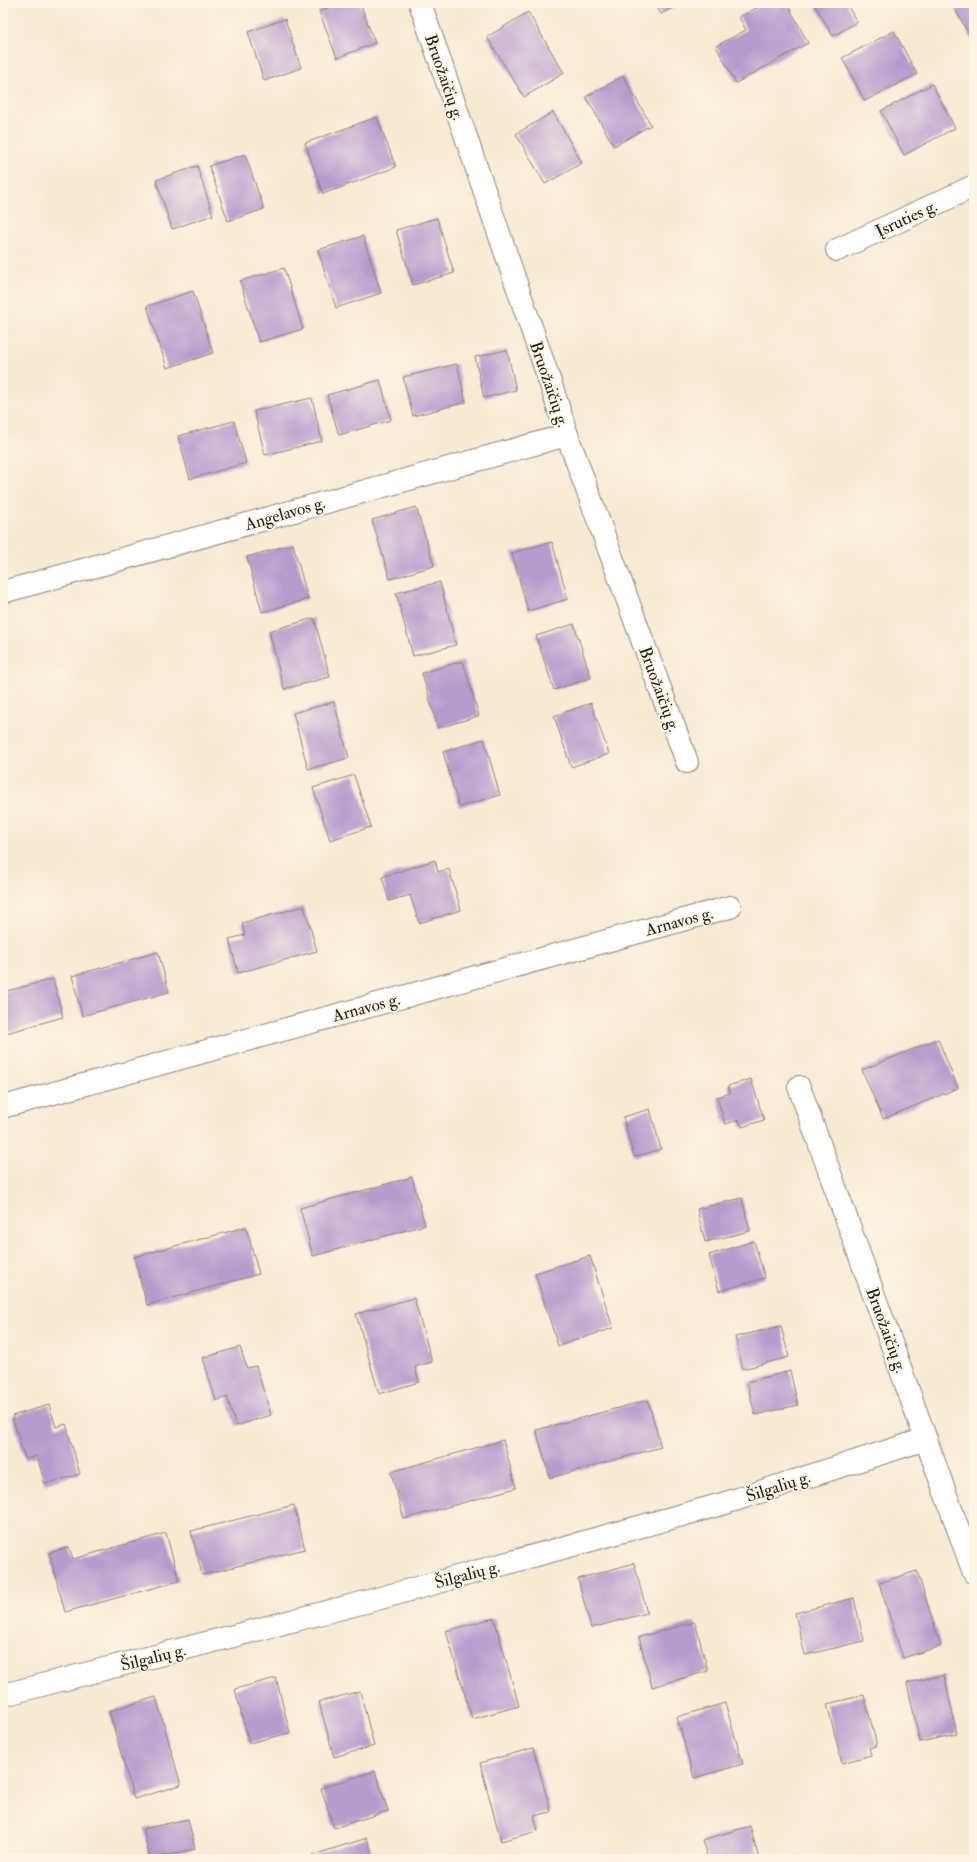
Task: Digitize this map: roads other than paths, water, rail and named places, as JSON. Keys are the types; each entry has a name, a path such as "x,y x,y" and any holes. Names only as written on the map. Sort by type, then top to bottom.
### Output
{"street":[{"name":"Bruožaičių g.","path":"420,3 554,391 567,435 687,762"},
{"name":"Įsruties g.","path":"837,250 974,186"},
{"name":"Angelavos g.","path":"3,592 567,435"},
{"name":"Arnavos g.","path":"3,1107 730,907"},
{"name":"Bruožaičių g.","path":"800,1086 974,1573"},
{"name":"Šilgalių g.","path":"3,1695 377,1599 714,1506 926,1439"}]}
